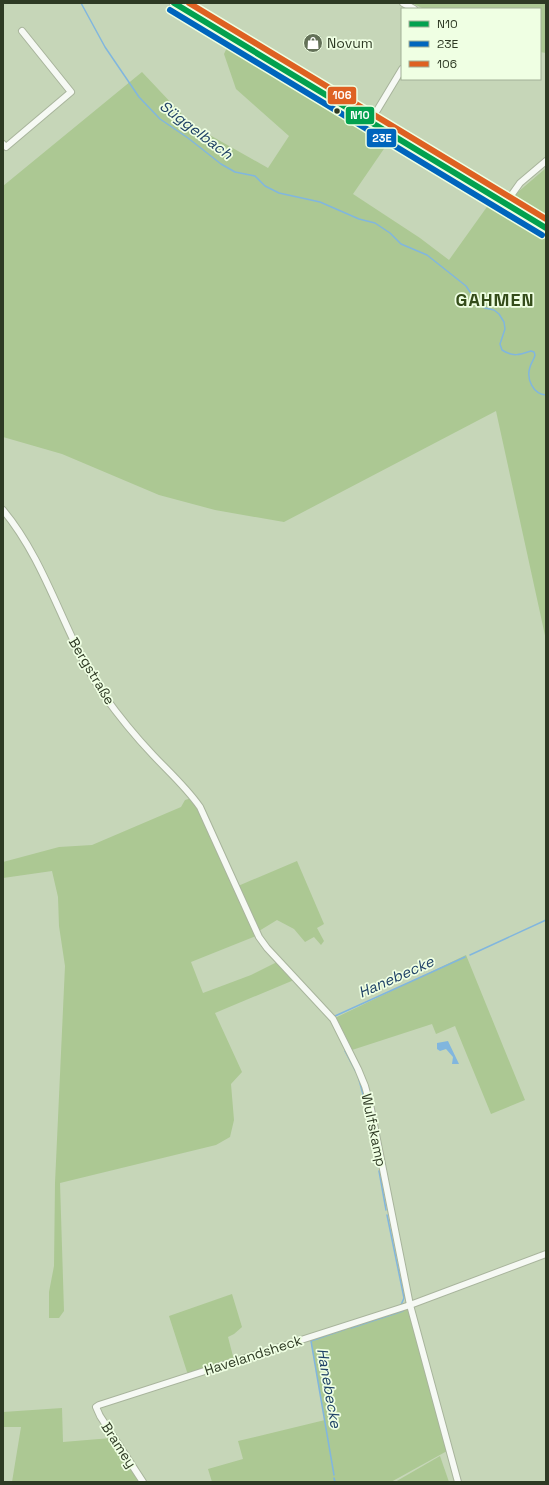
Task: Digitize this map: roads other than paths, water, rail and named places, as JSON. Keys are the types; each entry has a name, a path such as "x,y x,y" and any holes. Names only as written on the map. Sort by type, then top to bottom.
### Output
{"main road":[{"path":"174,3 546,228"}],"street":[{"path":"403,3 412,8"},
{"path":"4,147 71,92 22,31"},
{"path":"370,122 401,71"},
{"path":"505,204 520,183 546,161"},
{"name":"Bergstraße","path":"3,510 29,547 80,653 103,694 140,740 188,790 204,816"},
{"name":"Wulfskamp","path":"204,816 259,937 267,948 333,1019 358,1069 370,1104 410,1305 458,1482"},
{"name":"Havelandsheck","path":"96,1407 106,1402 410,1305 546,1254"},
{"name":"Bramey","path":"96,1407 100,1416 143,1482"}],"water":[{"path":"448,1041 459,1064 452,1064 453,1057 446,1049 440,1051 437,1049 437,1043"}],"waterway":[{"name":"Süggelbach","path":"81,3 105,47 139,97 160,119 188,138 221,164 235,172 255,176 265,186 279,193 320,202 359,219 375,223 390,233 401,244 427,255 466,286 478,304 485,308 494,310 499,314 504,322 505,329 500,344 502,350 513,354 531,351 534,352 535,355 529,372 530,381 537,392 546,395"},
{"name":"Hanebecke","path":"470,955 546,920"},
{"name":"Hanebecke","path":"335,1016 465,957"},
{"name":"Hanebecke","path":"345,1051 356,1072"},
{"name":"Hanebecke","path":"358,1076 364,1098"},
{"name":"Hanebecke","path":"365,1103 369,1120"},
{"name":"Hanebecke","path":"374,1147 378,1167"},
{"name":"Hanebecke","path":"379,1171 386,1210"},
{"name":"Hanebecke","path":"387,1215 404,1298 401,1305"},
{"name":"Hanebecke","path":"351,1328 403,1311"},
{"name":"Hanebecke","path":"334,1475 311,1341 346,1329"},
{"name":"Hanebecke","path":"334,1478 335,1482"}],"place":[{"name":"Novum","path":"313,43"}],"district":[{"name":"GAHMEN","path":"495,300"}]}
